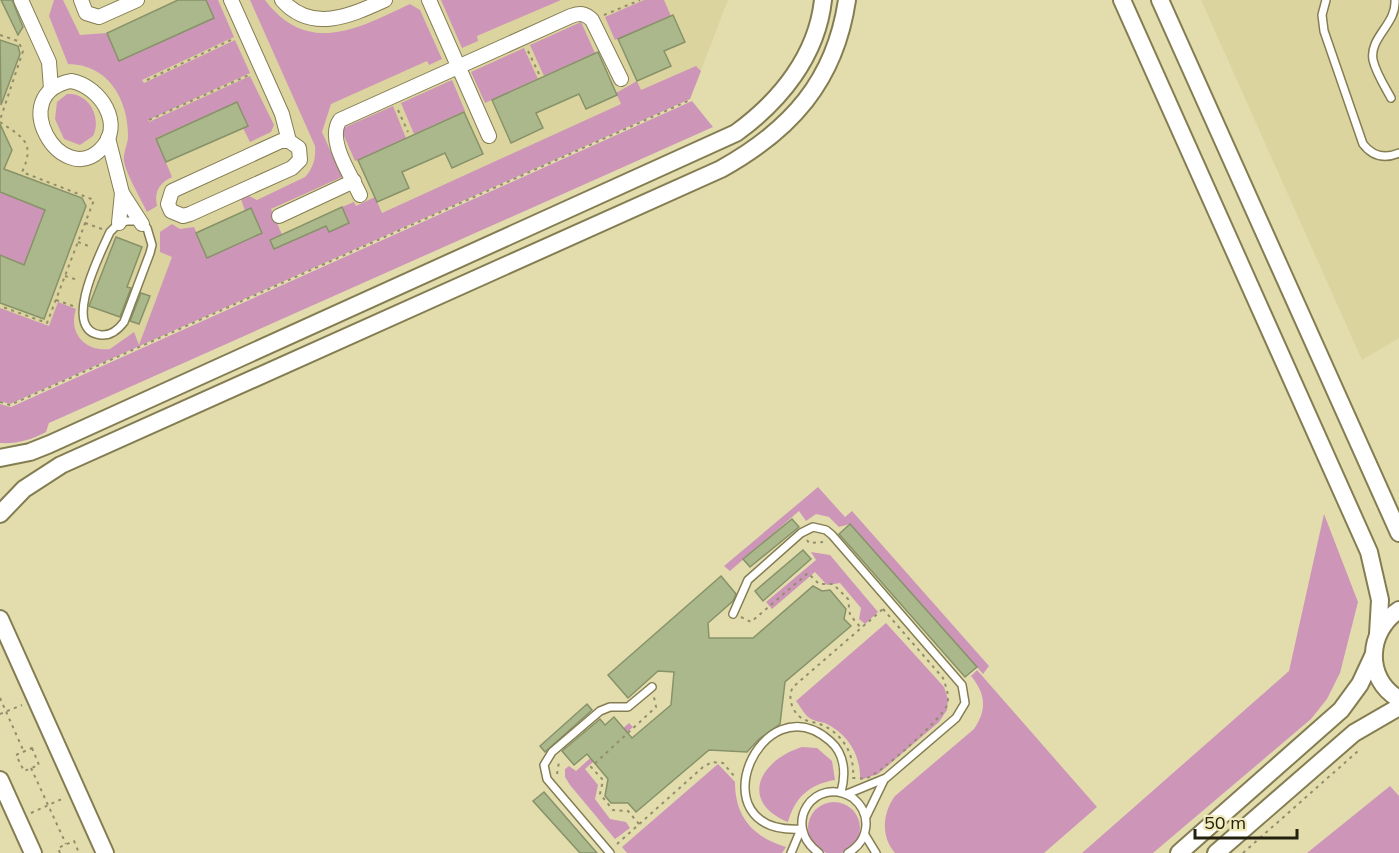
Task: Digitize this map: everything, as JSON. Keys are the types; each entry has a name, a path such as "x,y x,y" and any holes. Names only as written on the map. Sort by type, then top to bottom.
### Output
{"street":[{"path":"21,0 49,62 51,89"},
{"path":"81,0 86,12 99,17 137,0"},
{"path":"231,0 285,123 290,141 295,143 301,154 297,165 292,168 183,216 171,211 168,204 172,191 281,141 290,141"},
{"path":"282,0 297,12 325,20 353,15 385,0"},
{"path":"429,0 489,136"},
{"path":"0,458 30,452 50,444 736,133 762,114 784,91 801,64 814,36 823,0"},
{"path":"0,514 24,489 61,465 721,169 756,150 786,125 811,95 831,61 844,24 847,0"},
{"path":"1122,0 1369,552 1380,600 1378,634 1373,656 1360,684 1341,710 1179,853"},
{"path":"1160,0 1168,8 1399,533"},
{"path":"360,195 336,140 336,126 347,117 458,66 579,13 587,15 592,20 621,79"},
{"path":"49,62 71,81 93,89 102,99 110,125 108,138 116,177 122,193 142,224"},
{"path":"71,81 51,89 44,98 40,109 47,137 67,157 88,158 116,177"},
{"path":"88,158 97,153 108,138"},
{"path":"279,216 354,181"},
{"path":"115,227 122,193"},
{"path":"1378,634 1389,618 1399,610"},
{"path":"0,619 105,853"},
{"path":"1373,656 1379,679 1399,699"},
{"path":"1216,853 1354,733 1399,707"},
{"path":"0,780 33,853"}],"lane":[{"path":"1326,0 1322,15 1324,31 1364,144 1376,155 1388,157 1399,153"},
{"path":"1391,98 1375,65 1373,54 1375,44 1393,16 1395,0"},
{"path":"135,221 142,224 151,236 152,245 124,322 118,330 100,335 91,332 84,325 81,308 102,251 115,227 135,221"},
{"path":"733,614 748,580 801,534 813,527 826,530 962,685 965,703 956,717 886,778 844,793"},
{"path":"610,853 547,779 544,765 552,752 600,711 610,707 628,707 652,687"},
{"path":"801,829 786,830 771,825 758,816 749,804 744,789 744,773 749,760 762,742 774,734 794,727 821,734 840,753 844,772 844,793"},
{"path":"849,853 861,843 865,835 866,817 886,778"},
{"path":"791,853 801,829 804,811 815,797 832,791 844,793 858,802 866,817"},
{"path":"801,829 810,846 819,853"},
{"path":"865,835 876,853"}],"path":[{"path":"592,20 640,0"},
{"path":"147,80 246,33"},
{"path":"0,35 18,41 23,51 0,121 15,130 25,141 28,155 22,172 94,200 47,323 0,306"},
{"path":"522,38 539,74"},
{"path":"149,120 261,69"},
{"path":"392,96 408,132"},
{"path":"0,402 10,405 690,100"},
{"path":"86,223 115,227"},
{"path":"78,242 102,251"},
{"path":"65,276 89,284"},
{"path":"56,300 81,308"},
{"path":"801,534 809,543 823,542"},
{"path":"733,614 751,622 808,573 819,584 833,584 848,599 850,615 861,628"},
{"path":"883,609 943,678 948,690 947,704 940,717 880,769 865,779 853,778 850,752 840,737 824,725 802,719 790,702 793,687 861,628 883,609"},
{"path":"639,824 628,812 614,810 600,794 603,780 591,766 656,707 652,687"},
{"path":"0,698 24,752"},
{"path":"0,714 36,699"},
{"path":"32,748 39,765 24,771 16,755 24,752 32,748"},
{"path":"1243,853 1359,749"},
{"path":"617,844 712,762 723,763 737,779"},
{"path":"31,768 66,844"},
{"path":"18,819 78,792"},
{"path":"60,853 58,848 74,841 79,853"}],"shaded area":[{"path":"0,0 728,0 690,99 10,404 0,401"},
{"path":"54,0 63,0 80,35 107,33 120,61 214,18 206,0 218,0 234,37 142,80 144,83 235,40 250,73 148,120 149,122 250,76 274,125 271,132 250,142 243,128 248,125 237,102 156,138 172,177 158,188 157,206 147,212 125,166 127,124 120,98 105,77 94,70 68,64 49,16"},
{"path":"250,0 265,0 281,18 299,28 316,33 353,28 372,22 410,4 420,10 442,59 429,65 427,61 331,104 322,132 342,177 271,209 286,244 326,226 342,207 354,202 356,206 375,197 382,213 621,104 616,93 637,81 641,90 696,66 701,71 690,99 10,404 0,401 0,308 49,326 58,302 76,309 74,326 86,344 101,349 110,349 134,332 139,345 172,257 160,252 160,232 172,224 180,229 194,227 208,257 245,211 241,199 249,196 257,200 305,177 310,170 315,146"},
{"path":"441,0 561,0 477,36 478,41 462,48"},
{"path":"644,0 664,0 671,16 615,40 605,17"},
{"path":"1201,0 1399,0 1399,338 1362,360"},
{"path":"581,22 595,53 544,76 530,45"},
{"path":"524,48 538,79 485,103 471,72"},
{"path":"452,80 465,111 414,134 401,103"},
{"path":"67,94 82,97 92,107 95,114 93,136 80,145 64,139 55,119 57,102"},
{"path":"692,101 713,127 49,423 46,432 40,435 18,442 0,443 0,404 11,407"},
{"path":"393,106 406,138 355,161 341,129"},
{"path":"0,192 41,208 49,201 24,265 0,255"},
{"path":"818,487 845,517 852,511 989,666 983,674 850,524 839,527 829,517 816,514 806,521 799,511 730,571 724,566"},
{"path":"1324,514 1358,602 1340,673 1327,699 1311,719 1153,853 1082,853 1289,671"},
{"path":"811,552 830,555 878,612 865,624 859,619 861,608 840,583 827,585 815,572 772,609 766,602 816,560"},
{"path":"886,623 944,687 948,699 947,710 939,722 878,774 860,780 858,762 852,746 833,728 809,718 796,701"},
{"path":"977,670 1097,807 1044,853 895,853 885,832 886,817 891,802 895,796 974,729 983,709 980,689 971,676"},
{"path":"629,723 633,727 585,769 598,785 595,799 610,819 626,822 630,828 615,839 570,785 565,777 565,769 569,766 576,771"},
{"path":"802,747 817,748 832,761 835,780 811,788 805,793 795,805 788,822 773,813 763,803 759,792 760,782 775,761"},
{"path":"718,764 735,782 738,806 748,824 764,838 786,847 782,853 627,853 622,847"},
{"path":"1390,786 1399,796 1399,853 1307,853"},
{"path":"834,802 848,806 856,814 860,828 856,842 848,850 834,854 820,850 812,842 808,828 812,814 820,806"}],"building":[{"path":"1,0 12,0 23,27 18,35"},
{"path":"178,0 206,0 214,18 119,61 107,33"},
{"path":"673,15 685,42 664,51 671,66 637,81 618,39"},
{"path":"0,40 18,46 20,54 1,105"},
{"path":"598,52 617,95 586,109 579,94 536,113 543,128 511,143 492,100"},
{"path":"237,102 248,126 166,162 156,139"},
{"path":"464,112 483,154 452,168 445,153 402,172 409,188 377,202 358,160"},
{"path":"0,124 12,150 4,169 82,198 86,206 44,319 0,303 0,255 24,265 45,210 0,192"},
{"path":"342,207 349,223 329,232 326,226 274,249 270,240"},
{"path":"251,208 262,233 207,258 196,233"},
{"path":"116,237 142,247 127,287 131,288 120,317 89,306"},
{"path":"141,293 150,296 139,324 130,321"},
{"path":"792,519 799,527 750,567 743,559"},
{"path":"850,524 977,667 965,677 839,534"},
{"path":"803,550 811,559 763,601 755,591"},
{"path":"721,576 736,594 733,601 708,623 709,638 753,638 813,586 822,591 830,590 846,609 844,619 851,626 785,682 780,724 759,739 747,752 709,750 636,812 628,803 611,803 605,796 608,779 587,754 574,765 562,751 600,719 605,725 614,717 632,738 671,705 674,672 658,671 628,698 608,675"},
{"path":"587,704 592,710 545,752 540,746"},
{"path":"544,792 597,853 580,853 533,801"}]}
